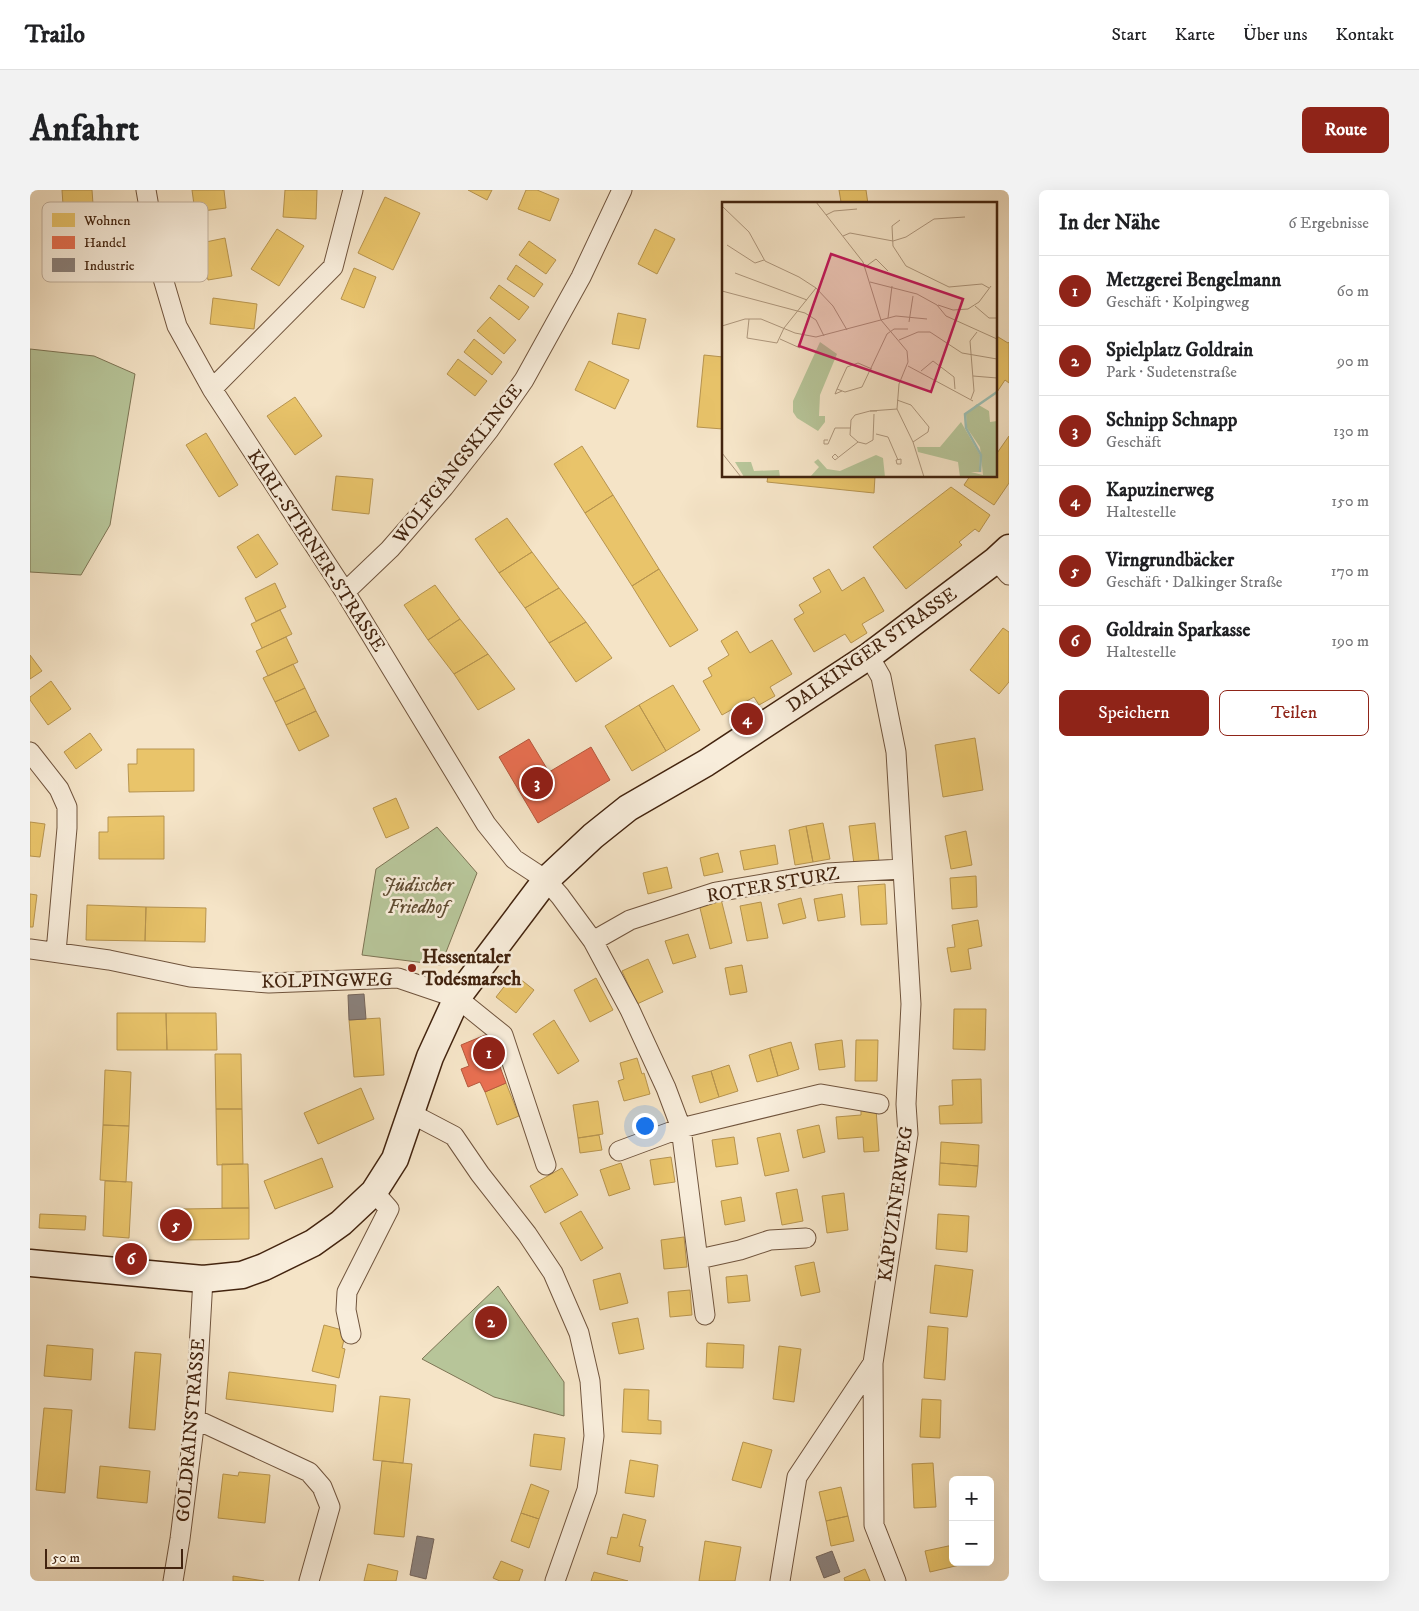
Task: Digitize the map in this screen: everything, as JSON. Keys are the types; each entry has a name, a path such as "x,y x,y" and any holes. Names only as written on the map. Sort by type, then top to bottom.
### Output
{"street":[{"path":"212,389 333,267 353,190"},
{"name":"WOLFGANGSKLINGE","path":"345,592 390,549 444,487 499,416 524,380 581,277 622,190"},
{"name":"KARL-STIRNER-STRASSE","path":"164,282 177,326 212,389 345,592 486,824 514,859 546,880 560,896 593,941 630,1010 666,1088 681,1128 705,1315"},
{"name":"DALKINGER STRASSE","path":"30,1263 203,1279 242,1275 264,1267 313,1243 341,1223 374,1192 395,1159 430,1057 458,998 546,880 593,836 628,808 706,764 869,656 1005,561"},
{"name":"KAPUZINERWEG","path":"780,1581 797,1477 873,1363 908,1134 906,1104 911,1004 896,752 880,677 869,656"},
{"path":"30,752 59,789 67,807 67,828 56,952"},
{"name":"ROTER STURZ","path":"593,941 630,920 716,892 827,873 902,869"},
{"name":"KOLPINGWEG","path":"30,949 108,960 190,977 269,983 398,978 458,998 503,1035 546,1165"},
{"path":"619,1151 681,1128 821,1094 880,1104"},
{"path":"412,1114 454,1136 480,1174 527,1234 553,1273 579,1332 590,1381 594,1436 588,1490 555,1581"},
{"path":"351,1334 346,1310 347,1292 389,1209 374,1192"},
{"path":"699,1259 740,1250 770,1240 806,1238"},
{"name":"GOLDRAINSTRASSE","path":"174,1581 195,1419 203,1279"},
{"path":"873,1363 874,1525 896,1581"},
{"path":"195,1419 309,1472 322,1487 330,1506 309,1581"}],"green space":[{"path":"30,349 94,356 135,374 110,525 81,575 30,572"},
{"name":"Jüdischer Friedhof","path":"437,827 477,873 441,965 362,955 376,869"},
{"path":"498,1286 564,1382 564,1416 494,1397 422,1359"}],"building: Wohnen":[{"path":"62,190 92,190 93,202 63,202"},
{"path":"192,190 224,190 226,208 208,210 208,202 194,202"},
{"path":"285,190 317,190 316,219 283,217"},
{"path":"468,190 492,190 487,200"},
{"path":"526,190 537,190 559,199 550,221 518,209"},
{"path":"839,190 866,190 868,202 841,202"},
{"path":"385,197 420,213 393,270 358,253"},
{"path":"277,229 304,246 279,286 251,269"},
{"path":"655,229 675,239 657,274 638,264"},
{"path":"225,238 232,276 208,280 208,242"},
{"path":"529,241 556,260 546,274 519,255"},
{"path":"516,265 543,284 534,297 507,279"},
{"path":"354,268 376,277 364,308 341,299"},
{"path":"499,285 529,307 519,320 490,298"},
{"path":"213,298 257,304 254,329 210,324"},
{"path":"618,313 646,319 639,349 612,344"},
{"path":"490,317 516,340 504,354 477,331"},
{"path":"996,336 1009,342 1009,383 1005,380 996,394"},
{"path":"474,339 502,362 492,375 464,352"},
{"path":"704,355 722,357 722,429 697,427"},
{"path":"458,359 487,381 475,396 447,374"},
{"path":"589,361 629,380 615,409 575,390"},
{"path":"295,397 322,436 295,455 267,416"},
{"path":"206,433 238,485 219,497 186,445"},
{"path":"1009,436 1009,483 994,505 964,485 969,478 996,478 996,455"},
{"path":"582,446 613,495 585,513 554,464"},
{"path":"336,476 373,479 369,514 332,510"},
{"path":"768,478 875,478 874,493 767,482"},
{"path":"951,487 990,515 979,532 975,529 959,542 962,545 906,589 873,547"},
{"path":"613,495 659,569 632,586 585,513"},
{"path":"507,518 532,552 499,573 475,539"},
{"path":"258,534 278,564 256,578 237,547"},
{"path":"532,552 559,588 525,608 499,573"},
{"path":"659,569 698,630 670,647 632,586"},
{"path":"829,569 842,591 864,577 884,611 862,624 867,633 851,643 845,634 814,652 794,619 804,613 799,605 821,592 813,578"},
{"path":"275,583 286,607 256,621 245,598"},
{"path":"435,585 460,619 428,640 404,605"},
{"path":"559,588 586,622 549,643 525,608"},
{"path":"280,610 292,634 262,648 251,624"},
{"path":"460,619 488,654 454,674 428,640"},
{"path":"586,622 612,658 576,682 549,643"},
{"path":"1003,628 1009,632 1009,682 999,694 970,670"},
{"path":"737,631 750,653 772,640 792,674 770,687 775,696 759,705 754,697 722,715 703,681 712,676 708,668 729,655 721,641"},
{"path":"286,637 298,662 268,676 256,651"},
{"path":"488,654 515,689 478,710 454,674"},
{"path":"30,655 42,671 30,679"},
{"path":"293,664 305,688 275,702 263,678"},
{"path":"51,681 71,709 48,725 30,700 30,697"},
{"path":"673,685 700,730 666,751 639,705"},
{"path":"305,688 316,711 286,725 275,702"},
{"path":"639,705 666,751 632,771 605,726"},
{"path":"316,711 329,736 299,751 286,725"},
{"path":"90,733 102,750 76,769 64,752"},
{"path":"975,738 983,790 943,797 935,745"},
{"path":"137,749 194,749 194,791 129,792 128,764 137,764"},
{"path":"396,798 409,828 386,838 373,808"},
{"path":"164,816 164,859 99,859 99,832 108,832 108,817"},
{"path":"30,822 45,824 40,857 30,856"},
{"path":"823,823 830,859 813,862 806,826"},
{"path":"875,823 879,861 854,864 849,826"},
{"path":"806,826 813,862 795,865 789,830"},
{"path":"966,831 972,865 951,869 945,836"},
{"path":"775,845 778,864 744,870 740,851"},
{"path":"718,853 723,872 704,876 700,858"},
{"path":"667,867 672,888 648,894 643,873"},
{"path":"976,876 977,907 952,909 950,878"},
{"path":"885,884 887,924 861,925 858,886"},
{"path":"30,894 37,895 33,927 30,927"},
{"path":"842,894 845,917 818,921 814,899"},
{"path":"801,898 806,918 783,924 778,904"},
{"path":"721,899 732,943 710,949 699,904"},
{"path":"761,902 768,938 747,941 740,906"},
{"path":"87,905 146,907 145,941 86,940"},
{"path":"146,907 206,908 205,942 145,941"},
{"path":"978,920 982,946 968,949 971,969 951,972 947,948 955,947 952,925"},
{"path":"688,934 696,957 673,964 665,941"},
{"path":"648,959 663,992 637,1004 622,971"},
{"path":"742,965 747,992 730,995 725,968"},
{"path":"514,974 534,990 516,1013 496,997"},
{"path":"596,978 613,1010 590,1022 574,990"},
{"path":"954,1009 986,1009 985,1050 953,1049"},
{"path":"117,1013 166,1013 167,1050 117,1050"},
{"path":"166,1013 216,1013 217,1050 167,1050"},
{"path":"380,1018 384,1075 354,1077 349,1020"},
{"path":"554,1020 579,1061 558,1074 533,1034"},
{"path":"842,1040 845,1067 819,1070 815,1044"},
{"path":"856,1040 878,1040 877,1081 855,1081"},
{"path":"791,1042 799,1069 778,1076 770,1048"},
{"path":"770,1048 778,1076 757,1082 749,1055"},
{"path":"215,1054 241,1054 242,1109 216,1109"},
{"path":"637,1058 650,1094 624,1101 618,1081 624,1079 620,1063"},
{"path":"729,1065 738,1091 719,1097 711,1071"},
{"path":"105,1070 131,1072 129,1126 103,1125"},
{"path":"711,1071 719,1097 700,1103 692,1076"},
{"path":"981,1079 982,1123 940,1124 939,1106 953,1105 952,1080"},
{"path":"506,1083 519,1116 497,1125 485,1092"},
{"path":"361,1088 374,1119 318,1144 304,1113"},
{"path":"598,1101 603,1134 578,1138 573,1105"},
{"path":"216,1109 242,1109 243,1164 217,1165"},
{"path":"876,1109 879,1151 864,1152 863,1137 838,1139 836,1117 861,1115 861,1110"},
{"path":"103,1125 129,1126 126,1182 100,1180"},
{"path":"819,1125 825,1152 803,1158 797,1130"},
{"path":"780,1133 789,1171 765,1176 757,1138"},
{"path":"599,1135 602,1150 580,1153 578,1138"},
{"path":"734,1137 738,1164 716,1167 712,1140"},
{"path":"941,1142 979,1145 978,1166 940,1163"},
{"path":"671,1157 675,1182 654,1185 650,1160"},
{"path":"322,1158 333,1187 275,1209 264,1181"},
{"path":"621,1163 630,1189 609,1196 600,1170"},
{"path":"940,1163 978,1166 976,1187 939,1185"},
{"path":"222,1164 248,1164 249,1208 222,1208"},
{"path":"562,1168 578,1195 545,1213 530,1186"},
{"path":"105,1181 132,1182 129,1238 103,1236"},
{"path":"797,1189 803,1221 782,1225 776,1193"},
{"path":"844,1193 848,1230 827,1233 822,1196"},
{"path":"741,1197 745,1221 725,1225 721,1201"},
{"path":"249,1208 249,1239 183,1240 182,1209"},
{"path":"581,1211 603,1248 581,1261 560,1223"},
{"path":"40,1214 86,1216 85,1230 39,1228"},
{"path":"938,1214 969,1216 967,1252 936,1249"},
{"path":"684,1237 687,1267 664,1269 661,1240"},
{"path":"814,1262 820,1292 801,1296 795,1266"},
{"path":"935,1265 973,1270 967,1317 930,1313"},
{"path":"620,1273 628,1303 600,1310 593,1280"},
{"path":"747,1275 750,1301 728,1303 726,1277"},
{"path":"690,1290 692,1315 670,1317 668,1292"},
{"path":"638,1318 644,1349 619,1354 612,1323"},
{"path":"324,1325 346,1331 342,1348 345,1349 339,1378 312,1371"},
{"path":"928,1326 948,1328 945,1380 924,1378"},
{"path":"707,1343 744,1345 743,1368 706,1367"},
{"path":"47,1345 93,1349 91,1380 44,1376"},
{"path":"779,1346 801,1349 794,1402 773,1399"},
{"path":"135,1352 161,1354 155,1430 129,1428"},
{"path":"229,1372 336,1385 333,1412 226,1399"},
{"path":"624,1389 649,1390 648,1420 661,1421 661,1434 622,1432"},
{"path":"380,1396 410,1399 403,1463 373,1460"},
{"path":"922,1399 941,1400 940,1438 920,1437"},
{"path":"44,1408 72,1410 65,1493 36,1490"},
{"path":"534,1434 565,1438 561,1470 530,1466"},
{"path":"743,1442 772,1450 761,1488 732,1480"},
{"path":"630,1460 658,1465 654,1497 625,1493"},
{"path":"382,1461 412,1464 404,1537 374,1534"},
{"path":"933,1463 936,1507 914,1508 912,1464"},
{"path":"100,1466 150,1471 147,1503 97,1498"},
{"path":"239,1472 270,1475 265,1523 218,1518 223,1474 238,1476"},
{"path":"531,1484 549,1491 539,1519 521,1513"},
{"path":"841,1487 848,1516 826,1521 819,1492"},
{"path":"521,1513 539,1519 529,1548 511,1541"},
{"path":"623,1514 646,1520 639,1546 643,1547 640,1562 607,1554 611,1537 617,1538"},
{"path":"848,1516 854,1541 831,1546 826,1521"},
{"path":"705,1541 741,1547 735,1581 699,1581"},
{"path":"949,1546 949,1566 955,1566 930,1572 925,1551"},
{"path":"501,1561 523,1570 519,1581 500,1581 493,1578"},
{"path":"368,1564 398,1571 396,1581 364,1581"},
{"path":"865,1569 870,1581 845,1581 844,1578"},
{"path":"594,1572 628,1581 591,1581"},
{"path":"233,1576 264,1581 233,1581"}],"building: Handel":[{"path":"529,739 549,772 591,747 610,780 538,823 499,757"},
{"path":"490,1033 499,1055 496,1056 506,1083 485,1092 480,1082 468,1087 461,1069 469,1066 461,1045"}],"building: Industrie":[{"path":"364,994 366,1019 349,1020 348,995"},
{"path":"417,1536 434,1539 426,1579 410,1575"},
{"path":"832,1551 840,1572 824,1578 816,1557"}],"place":[{"name":"Kapuzinerweg","path":"747,719"},
{"name":"Schnipp Schnapp","path":"537,783"},
{"name":"Hessentaler Todesmarsch","path":"412,968"},
{"name":"Metzgerei Bengelmann","path":"489,1053"},
{"name":"Virngrundbäcker","path":"176,1225"},
{"name":"Goldrain Sparkasse","path":"131,1259"},
{"name":"Spielplatz Goldrain","path":"491,1322"}]}
